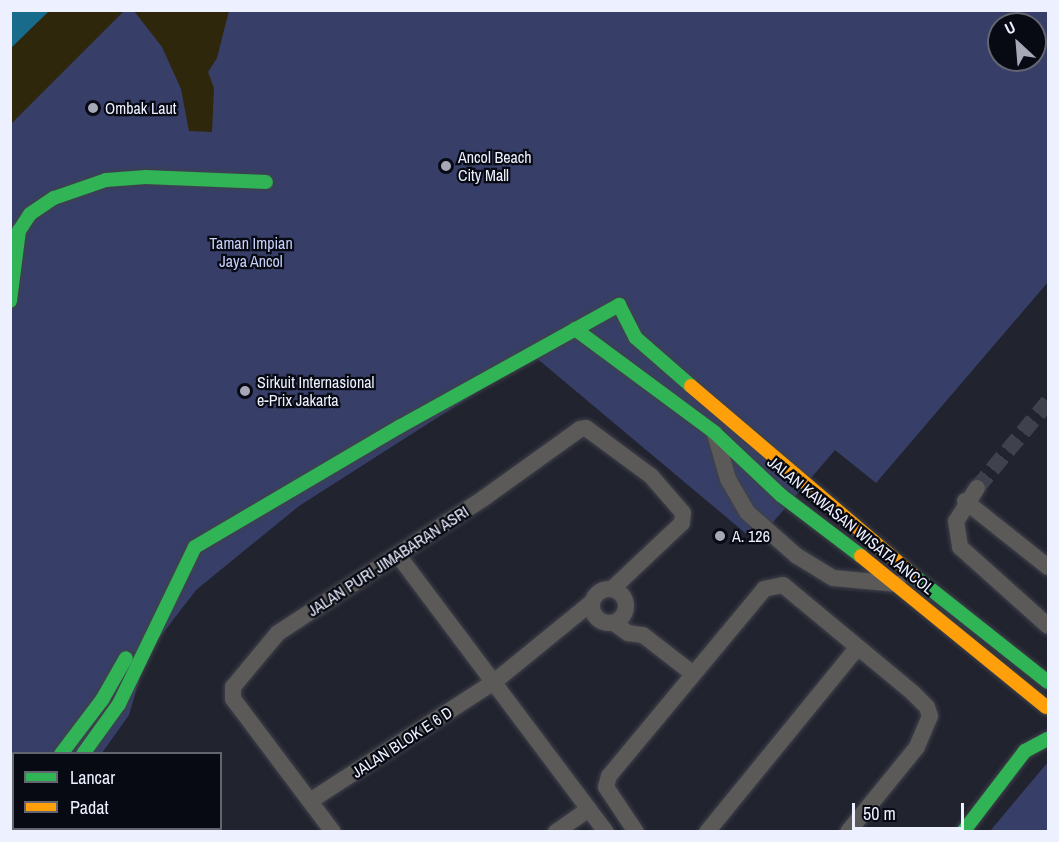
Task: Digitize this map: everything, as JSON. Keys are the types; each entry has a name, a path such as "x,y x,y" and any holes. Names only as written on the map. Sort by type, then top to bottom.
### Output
{"street":[{"path":"10,221 24,205 49,188 106,169 147,166 265,177 146,177 106,180 54,198 30,214 19,231 10,300"},
{"name":"JALAN KAWASAN WISATA ANCOL","path":"1047,705 899,584 782,496 714,432 575,329 619,305 636,338 669,367 867,538 1048,682"},
{"path":"84,752 119,704 195,547 575,329"},
{"path":"651,385 669,367"},
{"name":"JALAN PURI JIMABARAN ASRI","path":"333,831 236,705 233,687 278,633 336,591 398,555 580,429 586,428 651,476 681,508 682,523 612,589"},
{"path":"714,432 728,479 748,513 797,556 833,578 899,584"},
{"path":"976,488 966,501 956,521 960,547 1048,626"},
{"path":"966,501 1048,567"},
{"path":"398,555 606,831"},
{"path":"62,752 102,700 152,612 179,577"},
{"path":"636,831 606,783 692,673 764,589 783,585 913,693 927,707 930,716 917,747 848,831"},
{"path":"643,635 638,620 626,610 625,599 612,589 599,592 592,602 591,609 600,621 614,623 628,633 643,635 692,673"},
{"name":"JALAN BLOK E 6 D","path":"310,801 494,682 592,602"},
{"path":"614,623 626,610"},
{"path":"707,831 857,648"},
{"path":"1047,705 1048,732"},
{"path":"963,831 1024,751 1048,739"},
{"path":"556,831 589,809"}],"green space":[{"name":"Taman Impian Jaya Ancol","path":"10,11 1048,11 1048,282 876,483 835,450 756,542 534,356 299,506 196,590 147,654 129,715 103,752 12,752 12,830 20,830 11,831"},
{"path":"1048,762 1048,831 990,831"}],"sand":[{"path":"49,11 124,11 11,124 10,48"},
{"path":"134,11 229,11 217,58 208,72 214,88 212,132 189,131 181,89 162,47"}],"shaded area":[{"path":"11,10 49,10 49,11 11,48"}],"tunnel":[{"path":"977,488 1048,402"}],"traffic: fast":[{"path":"10,301 19,231 30,214 54,198 106,180 146,177 266,182"},
{"path":"84,752 119,704 195,547 399,427 619,305 636,338 691,386"},
{"path":"575,329 714,432 782,496 861,556"},
{"path":"913,575 1048,682"},
{"path":"63,752 102,700 126,658"},
{"path":"963,832 1025,751 1048,739"}],"traffic: slow":[{"path":"691,386 913,575"},
{"path":"861,556 1046,707"}],"place":[{"name":"Ombak Laut","path":"93,108"},
{"name":"Ancol Beach City Mall","path":"446,166"},
{"name":"Sirkuit Internasional e-Prix Jakarta","path":"245,391"},
{"name":"A. 126","path":"720,536"}]}
